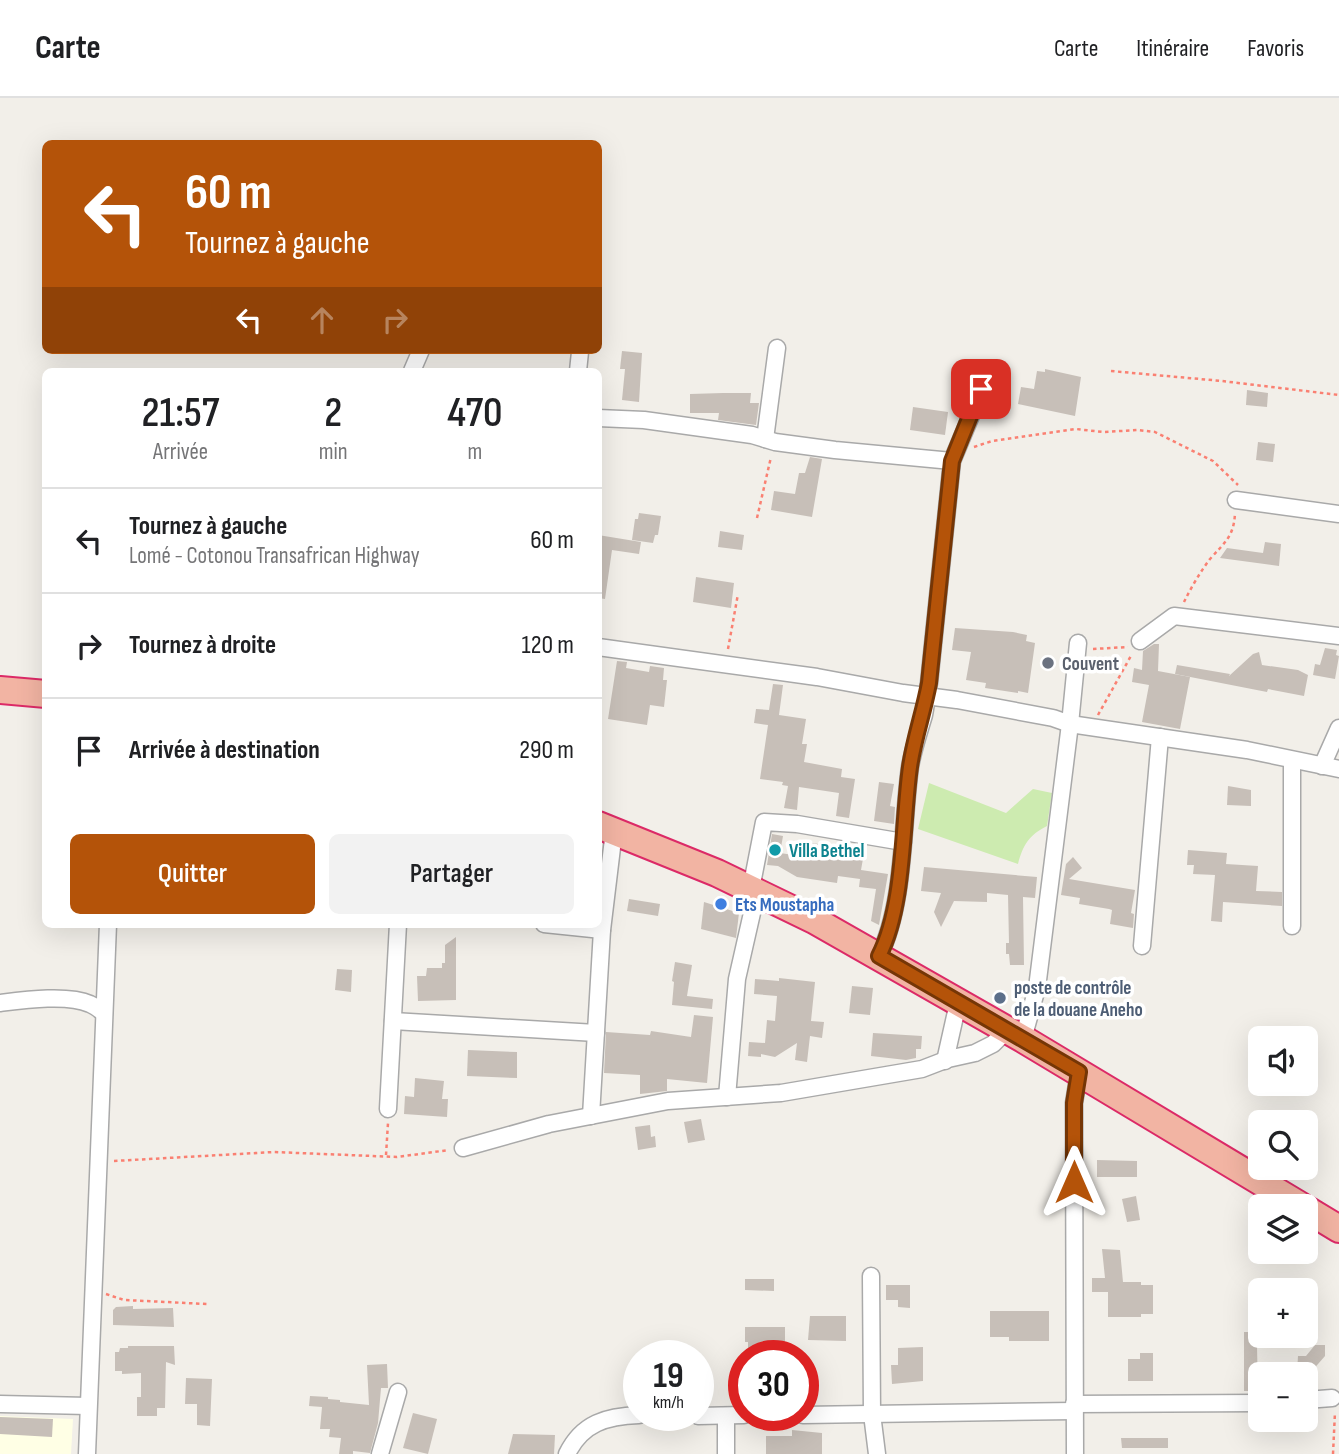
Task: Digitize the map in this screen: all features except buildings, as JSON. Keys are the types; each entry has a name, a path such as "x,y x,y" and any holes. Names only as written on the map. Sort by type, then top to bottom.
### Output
{"highway":[{"path":"0,690 42,694"},
{"path":"606,828 754,890 879,956 1015,1034 1281,1194"},
{"path":"1318,1216 1339,1229"}],"street":[{"path":"770,440 777,348"},
{"path":"879,956 890,929 903,842 910,769 927,696 954,456 975,406 986,370"},
{"path":"602,418 643,420 835,450 954,456"},
{"path":"1236,500 1339,514"},
{"path":"1140,641 1174,616 1339,636"},
{"path":"602,648 817,677 1026,712 1070,724 1339,769"},
{"path":"463,1148 550,1124 668,1101 781,1093 922,1069 975,1053 1015,1034 1037,988 1078,648"},
{"path":"1322,766 1339,728"},
{"path":"1142,946 1160,737"},
{"path":"1292,760 1292,926"},
{"path":"727,1097 737,979 764,822 797,824 903,842"},
{"path":"591,1116 606,828"},
{"path":"87,1454 108,928"},
{"path":"388,1109 398,928"},
{"path":"583,928 602,930"},
{"path":"0,1003 49,999 73,1001 89,1003 104,1013"},
{"path":"945,1061 958,1003"},
{"path":"393,1021 596,1033"},
{"path":"1074,1454 1074,1103 1079,1072"},
{"path":"871,1276 872,1414 877,1454"},
{"path":"380,1454 398,1392"},
{"path":"1318,1400 1334,1401"},
{"path":"819,1415 1248,1403"},
{"path":"0,1404 88,1406"},
{"path":"567,1454 580,1434 599,1421 623,1416"},
{"path":"714,1416 726,1416 726,1454"}],"path":[{"path":"1111,371 1339,395"},
{"path":"954,456 992,441 1076,429 1103,432 1138,430 1155,432 1213,461 1238,484 1235,526 1220,552 1210,559 1174,616"},
{"path":"757,518 770,440"},
{"path":"721,665 730,643 738,594"},
{"path":"1078,648 1124,648 1140,641"},
{"path":"1094,728 1108,694 1140,641"},
{"path":"386,1156 388,1109"},
{"path":"98,1160 274,1153 419,1155 463,1148"},
{"path":"93,1291 124,1300 207,1304"},
{"path":"1333,1454 1334,1401"}],"shaded area":[{"path":"0,1416 73,1419 71,1454 0,1454"}],"green space":[{"path":"929,783 1006,813 1033,789 1052,793 1047,826 1028,841 1018,864 918,829"}],"place":[{"name":"Couvent","path":"1048,663"},
{"name":"Villa Bethel","path":"775,850"},
{"name":"Ets Moustapha","path":"721,904"},
{"name":"poste de contrôle de la douane Aneho","path":"1000,998"}],"route":[{"path":"981,389 952,461 929,683 910,769 903,842 890,929 887,942 879,956 1079,1072 1074,1103 1074,1182"}]}
